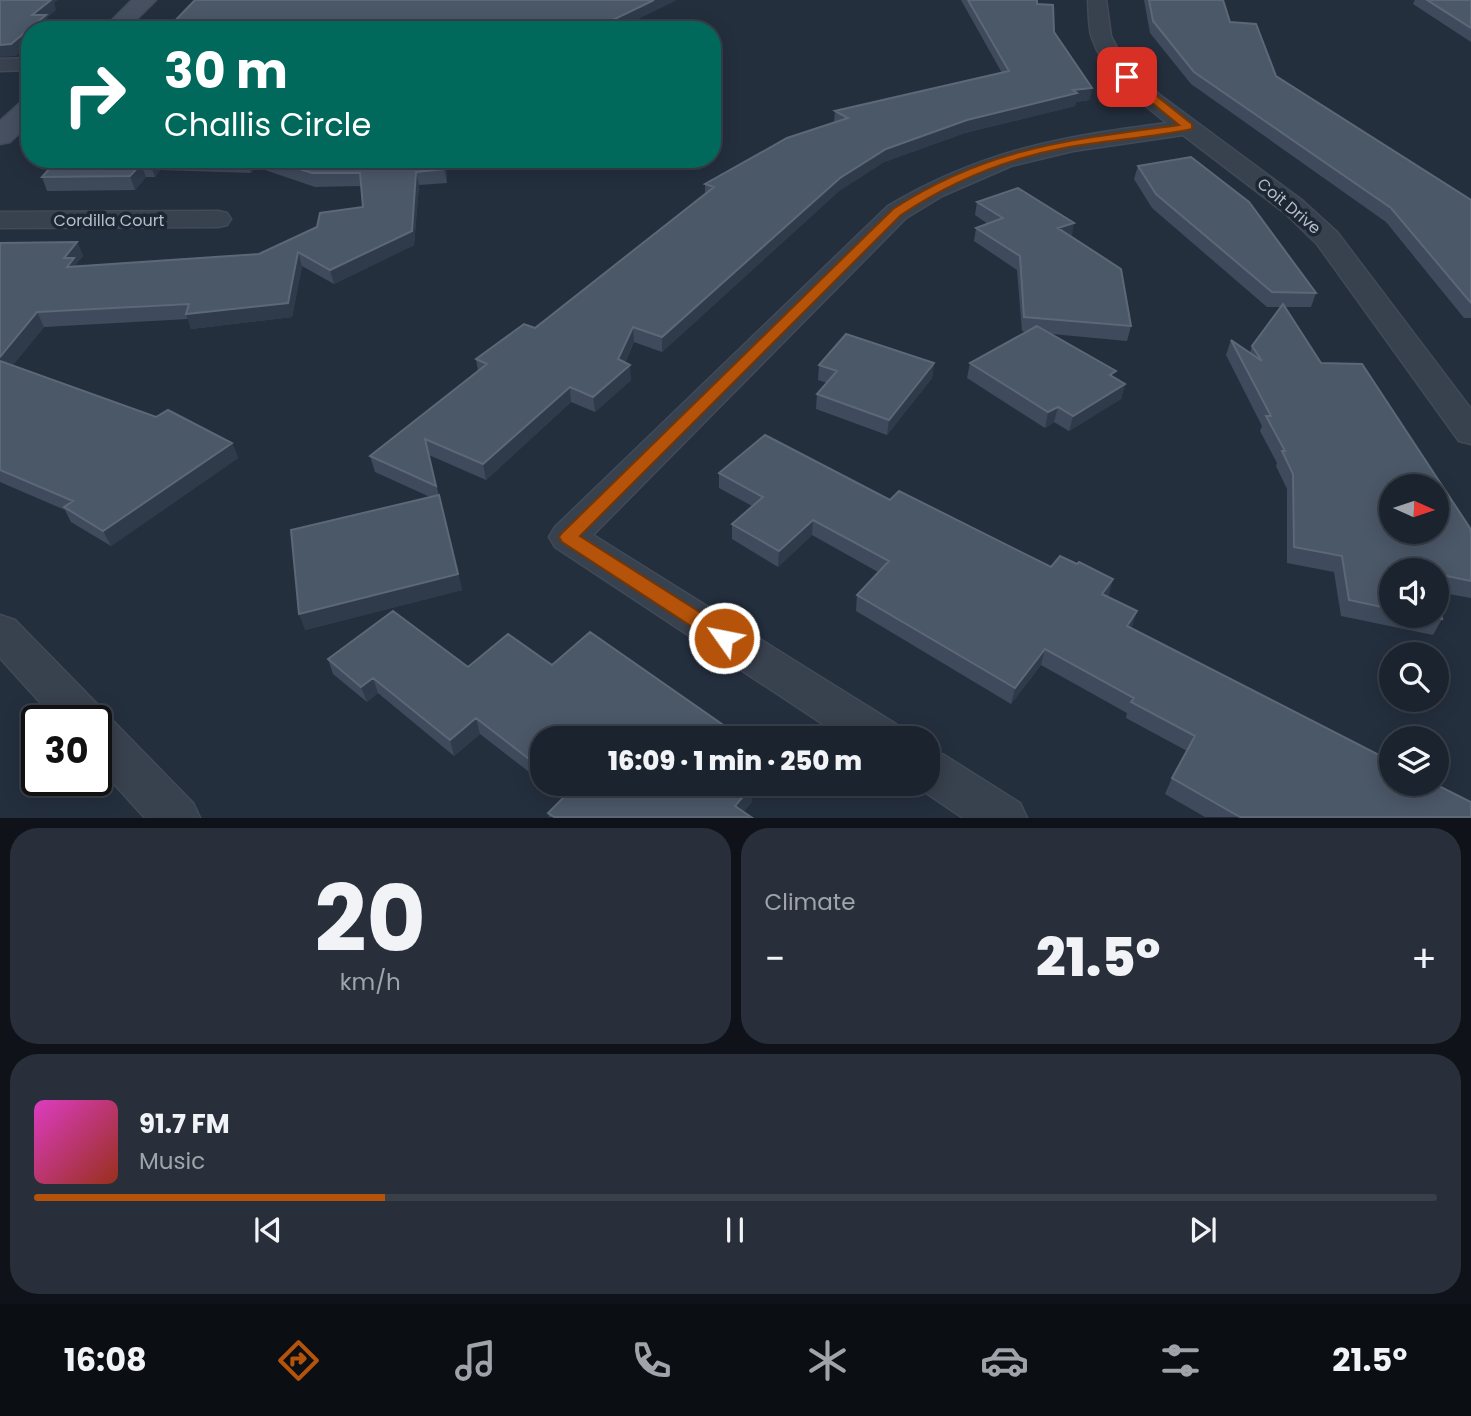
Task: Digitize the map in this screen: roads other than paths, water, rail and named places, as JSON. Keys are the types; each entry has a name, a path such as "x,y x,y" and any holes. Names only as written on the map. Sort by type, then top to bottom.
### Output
{"main road":[{"path":"123,21 145,0"},
{"path":"0,136 21,116"}],"street":[{"name":"Coit Drive","path":"1097,0 1101,36 1110,56 1127,77 1294,207 1327,238 1471,433"},
{"path":"0,65 21,64"},
{"path":"861,726 568,537 897,212 942,184 1016,155 1064,144 1188,127"},
{"name":"Cordilla Court","path":"0,220 218,219"},
{"path":"0,631 70,705"},
{"path":"112,750 176,817"},
{"path":"940,777 1003,817"}]}
